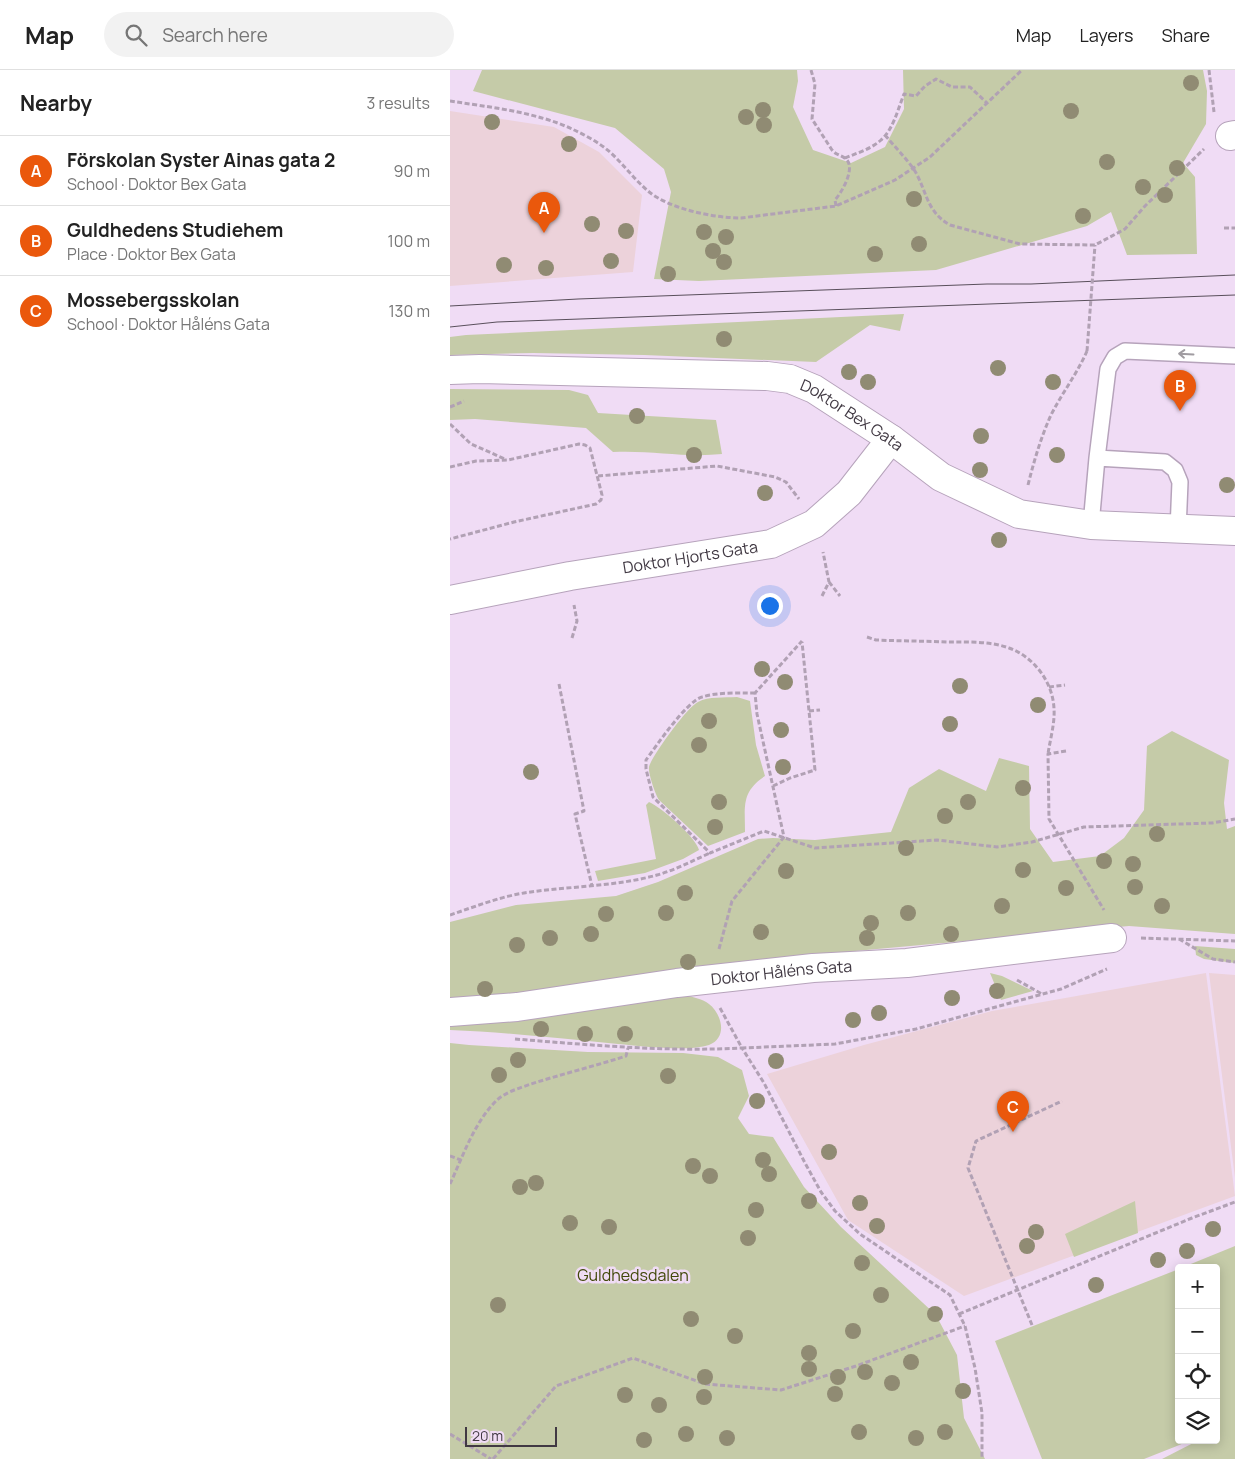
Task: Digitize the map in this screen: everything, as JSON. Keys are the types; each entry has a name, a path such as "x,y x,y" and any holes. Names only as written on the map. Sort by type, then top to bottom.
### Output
{"street":[{"name":"Doktor Bex Gata","path":"450,370 757,376 790,379 822,394 891,439 941,477 1019,514 1091,525 1235,531"},
{"name":"Doktor Hjorts Gata","path":"450,600 570,576 771,544 814,524 849,493 891,439"},
{"name":"Doktor Håléns Gata","path":"450,1012 516,1007 677,983 813,968 906,962 1112,938"}],"lane":[{"path":"1091,525 1108,370 1115,357 1125,351 1235,356"},
{"path":"1097,458 1165,462 1175,470 1180,482 1178,530"}],"path":[{"path":"811,70 815,84 812,119 835,154 846,158 849,164 848,176 843,190 835,200 836,206"},
{"path":"450,100 546,119 571,129 609,151 648,192 663,200 700,213 741,218 836,206 895,180 930,157 1022,70"},
{"path":"885,135 914,169 933,209 940,219 950,225 1020,244 1096,245 1125,229 1145,206 1227,136 1209,70"},
{"path":"846,158 871,147 882,139 891,125 904,94 916,96 925,86 936,79 952,86 970,87 987,102"},
{"path":"1224,228 1235,228"},
{"path":"1019,514 1044,431 1081,364 1086,351 1096,245"},
{"path":"450,424 471,444 508,460"},
{"path":"450,467 476,461 508,460 579,444 585,445 590,448 602,495 596,504 514,522 450,539"},
{"path":"598,476 717,466 775,477 786,482 805,507 821,537 829,582 840,596"},
{"path":"822,596 829,582"},
{"path":"507,1038 628,1048 694,1050 835,1044 916,1029 1061,989 1105,971 1112,964 1114,957 1112,938 1106,914 1049,819 1048,754 1055,710 1049,686 1036,666 1011,649 978,642 876,640 867,637"},
{"path":"772,786 815,770 802,641 756,693 757,714 772,786 784,837"},
{"path":"559,684 584,811 575,814 592,886"},
{"path":"1049,686 1065,685"},
{"path":"710,853 653,797 646,769 646,760 690,704 700,697 718,694 756,693"},
{"path":"809,711 820,710"},
{"path":"1048,754 1066,751"},
{"path":"450,915 481,904 523,894 592,886 656,875 683,866 764,831 814,848 937,840 997,847 1032,842 1084,827 1212,823 1235,819"},
{"path":"784,837 732,901 713,980 713,997 764,1083 821,1192 835,1211 860,1234 950,1294 965,1326 975,1368 982,1413 982,1459"},
{"path":"1112,938 1178,938 1235,941"},
{"path":"1178,938 1213,959 1235,962"},
{"path":"450,1184 485,1115 498,1099 516,1090 552,1077 626,1056 628,1048"},
{"path":"1032,1325 968,1168 976,1141 1062,1101"},
{"path":"450,1156 462,1160"},
{"path":"960,1314 1235,1202"},
{"path":"450,1434 492,1459 556,1386 633,1358 705,1384 781,1390 856,1366 965,1326"}],"shaded area":[{"path":"450,111 554,127 599,152 642,195 633,272 450,286"},
{"path":"1206,973 1235,1196 964,1296 848,1220 767,1074 864,1045 992,1011"},
{"path":"1209,973 1235,975 1235,1178"}],"green space":[{"path":"482,70 797,70 798,81 793,107 813,150 851,163 885,147 904,109 903,70 1203,70 1207,91 1206,124 1183,163 1195,177 1197,254 1127,255 1111,212 1087,226 936,270 699,281 654,279 671,192 664,169 615,128 473,91"},
{"path":"904,314 900,331 870,325 816,362 644,355 533,353 450,355 450,337 466,335"},
{"path":"450,389 569,390 588,395 598,413 716,420 722,454 613,452 586,428 475,419 450,420"},
{"path":"737,697 750,701 756,745 765,776 757,782 748,794 745,807 745,832 708,846 659,800 652,784 649,767 656,753 686,712 698,702 707,699"},
{"path":"1172,731 1229,760 1224,803 1227,829 1235,826 1235,934 1129,926 855,951 656,974 488,998 450,997 450,922 516,905 616,896 658,882 758,839 815,840 891,832 909,788 939,769 986,791 999,758 1029,766 1030,829 1053,862 1100,856 1124,838 1144,810 1147,746"},
{"path":"649,802 677,823 692,838 699,850 683,859 645,873 598,881 595,871 656,859 646,805"},
{"path":"1195,946 1235,949 1235,963 1204,959 1196,955"},
{"path":"990,973 1002,976 1033,991 1001,1000"},
{"path":"684,995 698,998 714,1008 721,1026 721,1032 715,1042 700,1047 664,1048 450,1030 450,1019"},
{"name":"Guldhedsdalen","path":"450,1043 588,1052 683,1053 718,1057 742,1070 749,1096 738,1118 749,1134 773,1137 804,1187 841,1227 936,1315 957,1355 964,1418 985,1459 450,1459"},
{"path":"1135,1201 1138,1233 1074,1257 1065,1234"},
{"path":"1235,1246 1235,1459 1162,1459 1191,1444 1220,1444 1220,1264 1191,1264"},
{"path":"1175,1271 1175,1444 1182,1444 1144,1459 1042,1459 995,1341"}],"tram line":[{"path":"450,306 578,299 1031,284 1235,275"},
{"path":"450,327 497,322 1235,295"}],"place":[{"name":"Förskolan Syster Ainas gata 2","path":"544,233"},
{"name":"Guldhedens Studiehem","path":"1180,411"},
{"name":"Mossebergsskolan","path":"1013,1132"}]}
